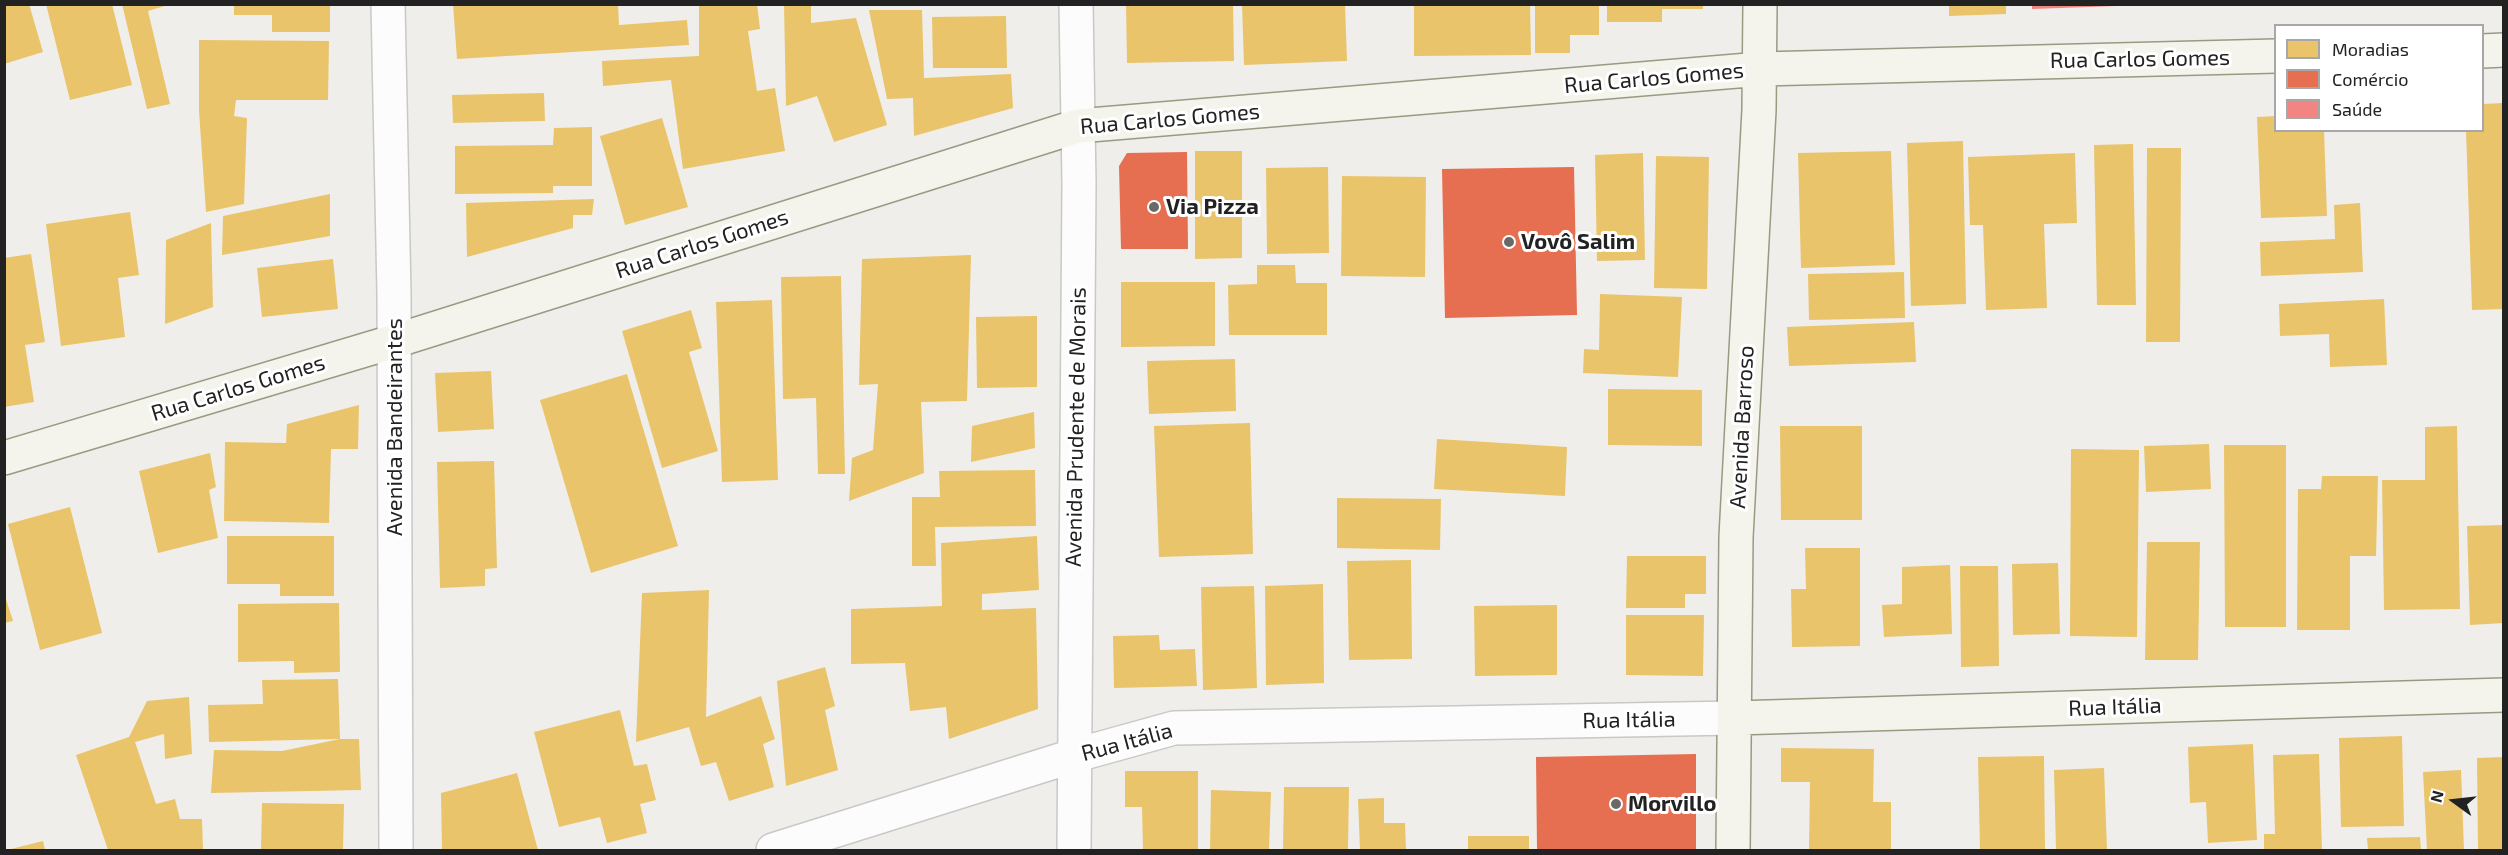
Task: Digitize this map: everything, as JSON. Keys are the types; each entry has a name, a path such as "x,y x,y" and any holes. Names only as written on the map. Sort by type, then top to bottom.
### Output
{"street":[{"name":"Avenida Bandeirantes","path":"388,4 395,341 396,850"},
{"name":"Avenida Prudente de Morais","path":"1074,850 1078,126 1076,4"},
{"name":"Avenida Barroso","path":"1733,850 1736,537 1761,69 1760,4"},
{"path":"2484,51 2504,50"},
{"name":"Rua Carlos Gomes","path":"4,458 395,341 1078,126 1761,69 2274,56"},
{"name":"Rua Itália","path":"773,850 1073,756 1174,728 1736,718 2504,695"}],"building: Moradias":[{"path":"4,4 29,4 43,52 4,64"},
{"path":"46,4 112,4 132,85 70,100"},
{"path":"122,4 171,4 148,11 170,104 147,109"},
{"path":"234,4 330,4 330,32 272,32 272,15 234,15"},
{"path":"453,4 618,4 619,25 687,20 689,45 457,59"},
{"path":"699,4 757,4 760,29 748,31 757,91 775,88 785,151 683,169 671,80 603,86 602,61 699,56"},
{"path":"784,4 811,4 811,23 856,18 887,125 834,142 817,96 786,106"},
{"path":"1126,4 1233,4 1234,61 1127,63"},
{"path":"1242,4 1345,4 1347,61 1244,65"},
{"path":"1414,4 1530,4 1531,55 1414,56"},
{"path":"1535,4 1599,4 1599,35 1570,35 1570,53 1535,53"},
{"path":"1607,4 1703,4 1703,9 1662,9 1662,22 1607,22"},
{"path":"1949,4 2006,4 2006,14 1949,16"},
{"path":"869,10 922,10 924,78 1011,74 1013,108 914,136 913,98 887,99"},
{"path":"1006,16 1007,68 933,68 932,17"},
{"path":"199,40 329,41 328,100 236,100 234,116 247,118 244,204 206,212 199,111"},
{"path":"544,93 545,121 453,123 452,95"},
{"path":"2504,103 2504,309 2472,310 2466,132 2484,132 2484,104"},
{"path":"2274,116 2274,132 2324,132 2327,216 2261,218 2257,117"},
{"path":"662,118 688,207 625,225 600,136"},
{"path":"592,127 592,186 553,186 553,193 455,194 455,146 553,145 554,128"},
{"path":"1963,141 1966,304 1911,306 1907,143"},
{"path":"2133,144 2136,305 2097,305 2094,145"},
{"path":"2147,148 2181,148 2180,342 2146,342"},
{"path":"1195,151 1242,151 1242,258 1195,259"},
{"path":"1891,151 1895,265 1801,268 1798,153"},
{"path":"1643,153 1645,260 1597,261 1595,155"},
{"path":"2075,153 2077,223 2044,224 2047,308 1986,310 1983,225 1970,225 1968,157"},
{"path":"1656,156 1709,157 1707,289 1654,288"},
{"path":"1328,167 1329,253 1267,254 1266,168"},
{"path":"1342,176 1426,177 1425,277 1341,276"},
{"path":"330,194 330,236 222,255 223,216"},
{"path":"594,199 592,215 573,215 573,228 467,257 466,203"},
{"path":"2360,203 2363,272 2261,276 2260,242 2335,239 2334,205"},
{"path":"130,212 139,275 118,278 125,337 61,346 46,224"},
{"path":"211,223 213,307 165,324 166,240"},
{"path":"31,254 45,342 25,345 34,402 4,407 4,258"},
{"path":"971,255 967,401 921,402 924,473 849,501 852,458 873,450 878,384 859,385 862,259"},
{"path":"333,259 338,309 262,317 257,268"},
{"path":"1257,265 1295,265 1296,283 1327,283 1327,335 1229,335 1228,285 1257,284"},
{"path":"1904,272 1905,318 1809,320 1808,274"},
{"path":"841,276 845,474 818,474 816,398 783,399 781,277"},
{"path":"1121,282 1215,282 1215,346 1121,347"},
{"path":"1600,294 1682,297 1678,377 1583,373 1584,349 1599,350"},
{"path":"2384,299 2387,365 2330,367 2329,334 2280,336 2279,304"},
{"path":"772,300 778,480 722,482 716,302"},
{"path":"691,310 702,348 689,352 718,451 662,468 622,331"},
{"path":"1037,316 1037,387 977,388 976,317"},
{"path":"1914,322 1916,362 1789,366 1787,327"},
{"path":"1235,359 1236,411 1149,414 1147,361"},
{"path":"491,371 494,429 438,432 435,373"},
{"path":"627,374 678,546 591,573 540,400"},
{"path":"1608,389 1702,390 1702,446 1608,445"},
{"path":"359,405 358,449 331,449 329,523 224,521 225,442 286,443 287,424"},
{"path":"1034,412 1035,448 971,462 972,426"},
{"path":"1250,423 1253,554 1159,557 1154,426"},
{"path":"1780,426 1862,426 1862,520 1781,520"},
{"path":"2457,426 2460,609 2384,610 2382,480 2425,480 2425,427"},
{"path":"1437,439 1567,447 1565,496 1434,489"},
{"path":"2209,444 2211,489 2146,492 2144,446"},
{"path":"2224,445 2286,445 2286,627 2225,627"},
{"path":"2071,449 2139,450 2137,637 2070,636"},
{"path":"210,453 216,487 209,490 218,538 158,553 139,471"},
{"path":"494,461 497,568 485,569 485,586 440,588 437,462"},
{"path":"1035,470 1036,526 935,527 936,566 912,566 912,497 940,497 939,471"},
{"path":"2322,476 2378,476 2376,556 2350,556 2350,630 2297,630 2298,489 2321,489"},
{"path":"1337,498 1441,499 1440,550 1337,548"},
{"path":"70,507 102,633 40,650 8,524"},
{"path":"2504,525 2504,623 2470,625 2467,526"},
{"path":"227,536 334,536 334,596 280,596 280,584 227,584"},
{"path":"1037,536 1039,590 982,594 982,610 1036,608 1038,709 949,739 946,707 910,711 905,663 851,664 851,609 942,606 941,543"},
{"path":"2147,542 2200,542 2198,660 2145,660"},
{"path":"1805,548 1860,548 1860,646 1792,647 1791,589 1806,589"},
{"path":"1627,556 1706,556 1706,594 1685,594 1685,608 1626,608"},
{"path":"1411,560 1412,659 1349,660 1347,561"},
{"path":"2058,563 2060,634 2013,635 2012,564"},
{"path":"1950,565 1952,634 1884,637 1882,605 1902,604 1902,567"},
{"path":"1960,566 1998,566 1999,666 1961,667"},
{"path":"1323,584 1324,683 1266,685 1265,586"},
{"path":"1254,586 1257,688 1203,690 1201,587"},
{"path":"709,590 706,717 761,696 775,739 763,744 774,787 729,801 716,762 701,766 689,727 636,742 642,593"},
{"path":"4,593 13,621 4,623"},
{"path":"339,603 340,672 294,673 294,661 238,662 238,604"},
{"path":"1557,605 1557,675 1475,676 1474,606"},
{"path":"1626,615 1704,615 1703,676 1626,675"},
{"path":"1159,635 1160,650 1195,649 1197,686 1114,688 1113,636"},
{"path":"825,667 835,706 825,710 838,770 786,786 777,681"},
{"path":"338,679 340,739 209,742 208,705 263,704 262,680"},
{"path":"189,697 192,754 165,759 164,734 135,742 156,804 175,799 180,819 202,819 203,850 108,850 76,755 129,737 147,701"},
{"path":"620,710 634,766 647,764 656,800 640,804 647,833 607,843 600,817 559,827 534,732"},
{"path":"2402,736 2404,826 2341,827 2339,738"},
{"path":"340,739 359,739 361,790 211,793 214,750 282,751"},
{"path":"2253,744 2257,840 2208,843 2206,802 2190,803 2188,747"},
{"path":"1781,748 1874,749 1873,802 1891,802 1891,850 1809,850 1810,782 1781,782"},
{"path":"2319,754 2322,850 2264,850 2264,834 2275,834 2273,755"},
{"path":"2044,756 2045,850 1980,850 1978,757"},
{"path":"2504,757 2504,850 2478,850 2477,758"},
{"path":"2104,768 2107,850 2056,850 2054,770"},
{"path":"2461,770 2464,850 2427,850 2423,772"},
{"path":"1125,771 1198,771 1198,850 1143,850 1142,807 1125,807"},
{"path":"517,773 538,850 442,850 441,793"},
{"path":"1284,787 1349,787 1348,850 1283,850"},
{"path":"1211,790 1271,792 1269,850 1210,850"},
{"path":"1384,798 1384,823 1405,823 1406,850 1360,850 1358,799"},
{"path":"262,803 344,804 343,850 261,850"},
{"path":"1468,836 1529,836 1529,850 1468,850"},
{"path":"2420,837 2421,850 2368,850 2367,838"},
{"path":"43,841 45,850 7,850"}],"building: Comércio":[{"name":"Via Pizza","path":"1187,152 1188,249 1121,249 1119,166 1127,153"},
{"name":"Vovô Salim","path":"1574,167 1577,315 1445,318 1442,169"},
{"name":"Morvillo","path":"1696,754 1696,850 1537,850 1536,757"}],"building: Saúde":[{"path":"2032,4 2116,4 2116,6 2032,9"}],"place":[{"name":"Via Pizza","path":"1154,207"},
{"name":"Vovô Salim","path":"1509,242"},
{"name":"Morvillo","path":"1616,804"}]}
